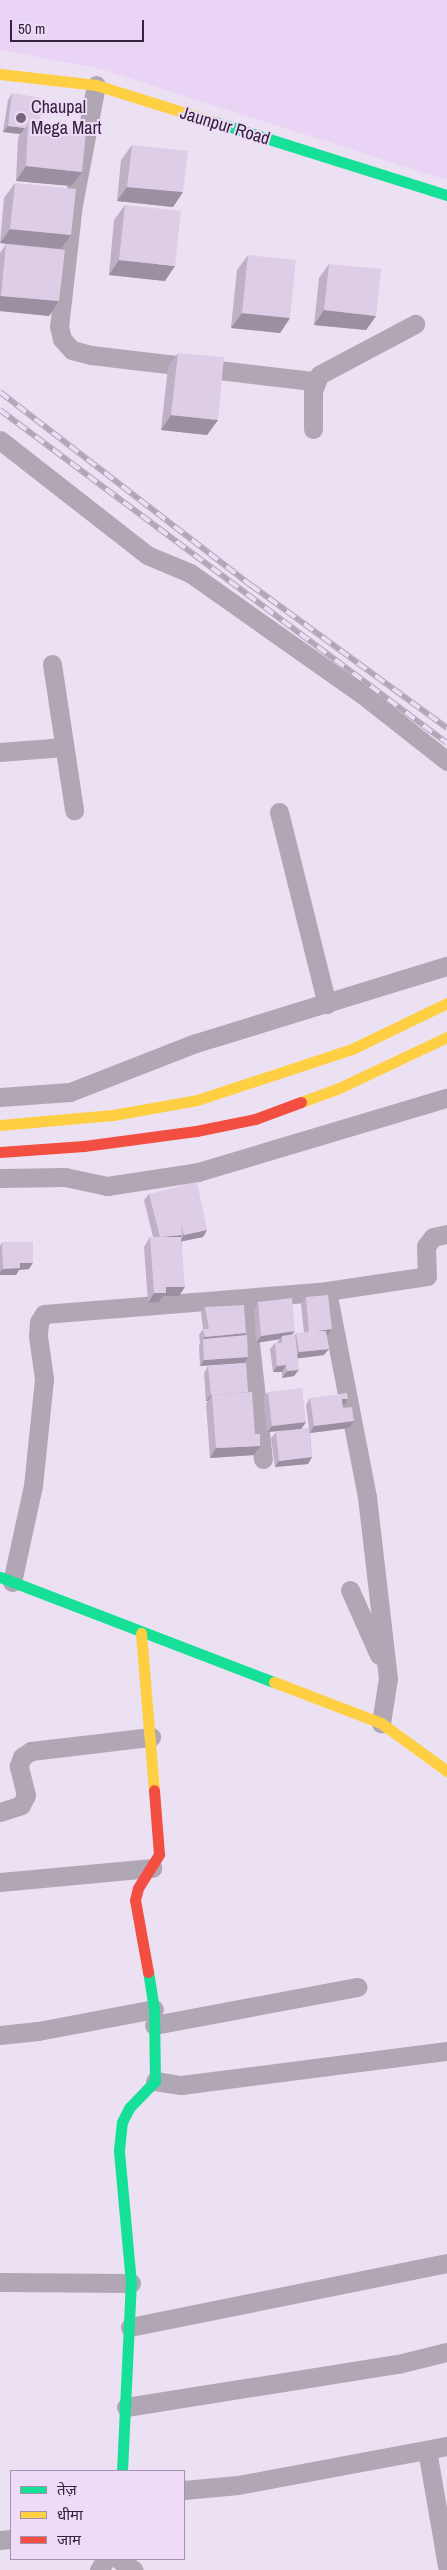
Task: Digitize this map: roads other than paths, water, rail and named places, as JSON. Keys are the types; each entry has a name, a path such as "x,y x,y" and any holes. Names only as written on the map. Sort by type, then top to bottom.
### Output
{"main road":[{"name":"Jaunpur Road","path":"0,74 96,85 447,195"},
{"path":"0,1125 113,1115 197,1100 352,1049 447,1003"},
{"path":"0,1152 84,1146 196,1131 255,1119 337,1089 447,1037"},
{"path":"6,1580 381,1723 447,1771"},
{"path":"122,2470 131,2283 119,2150 122,2122 129,2108 155,2081 154,2017 135,1900 138,1888 152,1868 158,1854 151,1737 141,1633"}],"street":[{"path":"96,85 73,204 59,326 62,340 72,350 91,355 314,381"},
{"path":"313,429 314,381 319,375 415,324"},
{"path":"0,440 147,555 190,573 367,698 447,761"},
{"path":"52,664 74,810"},
{"path":"0,752 64,747"},
{"path":"279,812 327,1004"},
{"path":"0,1097 70,1092 196,1043 447,966"},
{"path":"0,1178 65,1177 107,1186 198,1172 447,1098"},
{"path":"6,1580 33,1486 44,1379 38,1336 39,1322 44,1314 327,1291 427,1276 426,1246 433,1237 447,1234"},
{"path":"327,1291 367,1496 388,1678 381,1723"},
{"path":"245,1298 263,1459"},
{"path":"350,1590 388,1678"},
{"path":"0,1812 21,1805 26,1795 18,1766 22,1757 30,1751 151,1737"},
{"path":"0,1882 152,1868"},
{"path":"0,2035 154,2017 357,1987"},
{"path":"155,2081 181,2085 447,2052"},
{"path":"130,2327 447,2263"},
{"path":"0,2282 131,2283"},
{"path":"126,2407 398,2364 447,2352"},
{"path":"185,2490 238,2485 447,2446"},
{"path":"427,2450 447,2566"},
{"path":"105,2561 134,2570"}],"railway":[{"path":"0,392 251,585 447,728"},
{"path":"0,410 447,743"}],"place":[{"name":"Chaupal Mega Mart","path":"21,118"}]}
